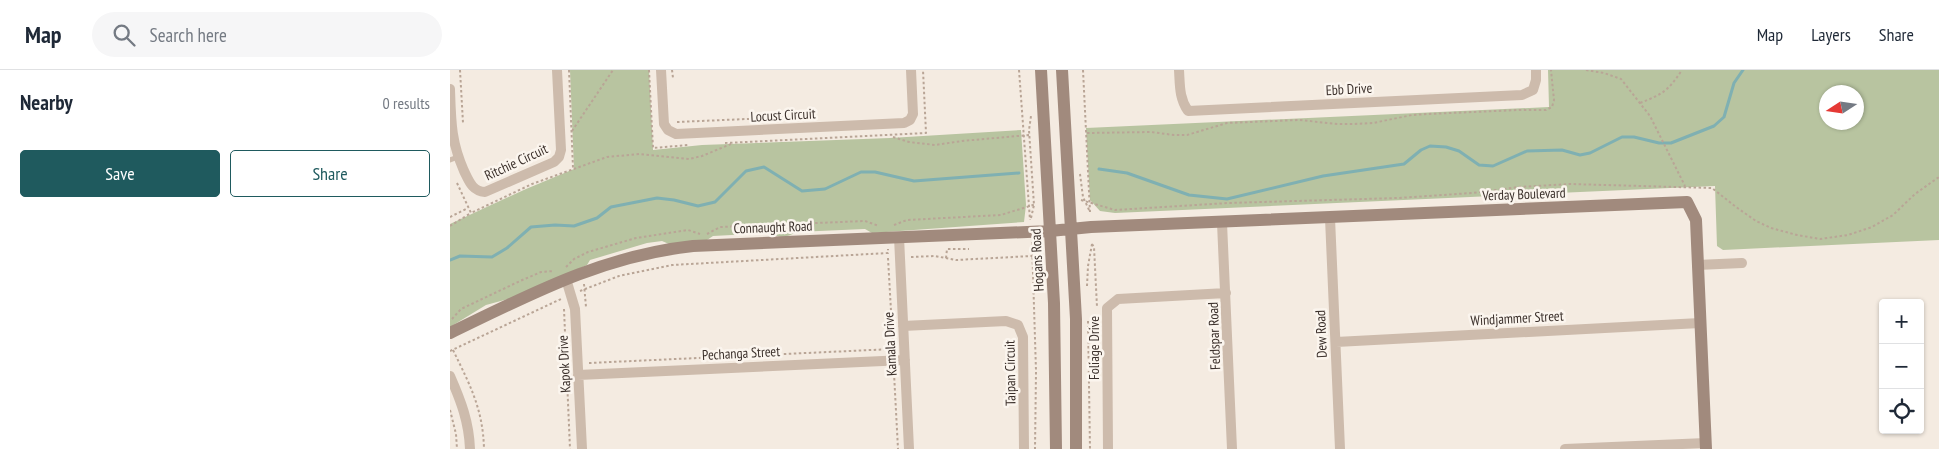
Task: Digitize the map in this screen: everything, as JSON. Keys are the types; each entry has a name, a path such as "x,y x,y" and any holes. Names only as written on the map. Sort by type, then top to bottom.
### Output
{"street":[{"name":"Ritchie Circuit","path":"450,89 454,158 470,184 481,192 556,160 561,150 558,70"},
{"name":"Locust Circuit","path":"661,70 664,124 668,130 676,134 904,123 910,120 913,114 911,70"},
{"name":"Hogans Road","path":"1041,70 1056,356 1056,449"},
{"path":"1062,70 1076,319 1076,449"},
{"name":"Ebb Drive","path":"1179,70 1182,102 1188,111 1522,94 1533,90 1536,70"},
{"name":"Verday Boulevard","path":"1114,227 1687,202 1696,220 1706,446"},
{"name":"Dew Road","path":"1330,218 1340,449"},
{"name":"Feldspar Road","path":"1222,223 1232,449"},
{"name":"Connaught Road","path":"450,333 566,279 622,259 675,248 1114,227"},
{"name":"Kamala Drive","path":"893,237 903,326 909,449"},
{"path":"1697,265 1742,263"},
{"name":"Kapok Drive","path":"566,279 575,308 582,449"},
{"name":"Foliage Drive","path":"1108,449 1107,308 1118,299 1226,294"},
{"name":"Taipan Circuit","path":"903,326 1006,321 1018,325 1023,337 1024,449"},
{"name":"Windjammer Street","path":"1336,342 1700,323"},
{"name":"Pechanga Street","path":"578,374 905,360"},
{"path":"450,376 465,411 469,429 470,449"},
{"path":"1565,449 1706,446"}],"path":[{"path":"460,70 463,124"},
{"path":"569,70 573,168"},
{"path":"572,131 613,70"},
{"path":"672,70 673,79"},
{"path":"1019,70 1030,220 1034,205 1030,135 1031,115"},
{"path":"1080,165 1083,197 1090,212 1084,70"},
{"path":"1087,133 1151,132 1174,136 1187,135 1227,123 1299,120 1354,124 1373,123 1420,114 1546,110 1552,107 1554,100 1552,70"},
{"path":"1586,70 1604,73 1621,79 1650,116 1684,186"},
{"path":"1640,103 1659,96 1671,87 1682,70"},
{"path":"675,122 794,117"},
{"path":"450,226 471,213 532,184 606,157 624,154 689,160 733,143 891,136 909,142 935,145 1030,135"},
{"path":"490,178 551,151 550,146"},
{"path":"454,175 471,213"},
{"path":"450,217 469,208"},
{"path":"484,449 483,423 477,402 451,350 572,294 610,279 672,264 888,253 893,237"},
{"path":"1087,286 1092,244"},
{"path":"946,258 947,249 969,249"},
{"path":"911,257 935,256 956,260 1032,256 1052,257"},
{"path":"1032,256 1036,371 1035,449"},
{"path":"564,308 570,449"},
{"path":"1088,321 1090,449"},
{"path":"589,363 893,349"},
{"path":"450,410 457,449"}],"green space":[{"path":"570,70 649,70 653,150 702,145 890,138 1021,130 1026,205 1024,222 872,233 865,229 796,232 783,237 770,233 713,236 707,240 669,244 662,241 647,243 590,260 587,265 519,296 486,305 450,327 450,224 574,169"},
{"path":"1548,70 1939,70 1939,240 1723,250 1717,246 1715,186 1115,213 1100,211 1090,200 1086,128 1549,107"}],"waterway":[{"path":"1099,169 1127,173 1189,195 1227,199 1323,176 1404,164 1421,150 1430,146 1446,147 1459,151 1479,165 1493,166 1527,151 1562,150 1580,155 1590,153 1622,137 1671,143 1714,126 1724,117 1734,83 1743,70"},
{"path":"450,260 460,256 492,257 507,248 531,227 574,226 597,218 611,207 657,198 698,206 715,202 746,171 764,167 802,191 825,189 861,172 875,172 914,181 1019,173"}]}
